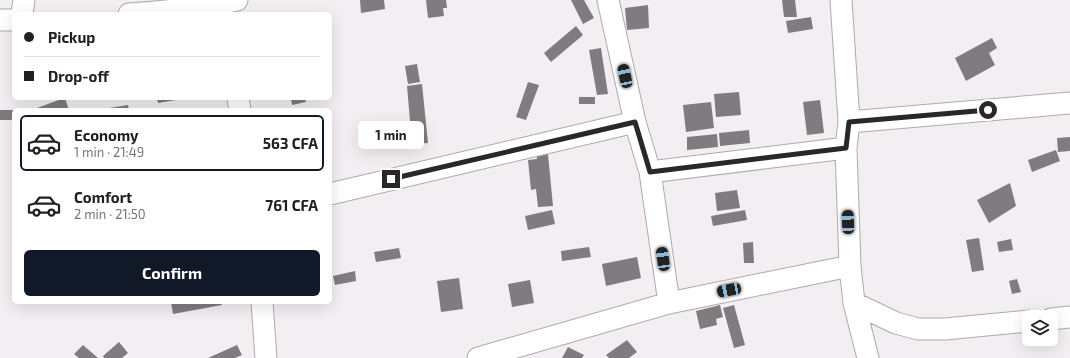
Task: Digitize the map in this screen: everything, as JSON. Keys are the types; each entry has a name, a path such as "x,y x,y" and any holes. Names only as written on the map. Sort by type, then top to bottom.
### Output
{"street":[{"path":"22,12 24,0"},
{"path":"608,0 635,122 650,172 669,303"},
{"path":"841,0 849,122 846,148 850,266 854,303 868,358"},
{"path":"160,12 226,6"},
{"path":"0,20 12,20"},
{"path":"849,122 1070,103"},
{"path":"332,194 635,122"},
{"path":"650,172 846,148"},
{"path":"478,358 669,303 850,266"},
{"path":"854,303 896,323 918,329 945,329 1022,322"},
{"path":"262,304 266,358"},
{"path":"1058,318 1070,317"}],"building":[{"path":"360,0 384,0 385,9 361,13"},
{"path":"426,0 446,0 447,8 443,8 444,16 428,18"},
{"path":"571,0 584,0 594,18 583,24"},
{"path":"782,0 795,0 797,17 784,17"},
{"path":"648,5 649,28 627,30 625,8"},
{"path":"811,17 813,29 788,33 786,21"},
{"path":"576,26 583,35 551,62 544,53"},
{"path":"992,38 997,48 989,53 995,65 966,81 955,58"},
{"path":"601,48 608,94 597,95 589,50"},
{"path":"417,64 420,82 408,84 405,66"},
{"path":"528,82 539,85 526,120 516,117"},
{"path":"422,84 428,143 412,144 407,86"},
{"path":"739,92 741,115 716,117 714,94"},
{"path":"579,97 595,97 595,104 579,104"},
{"path":"59,100 66,100 68,108 37,108"},
{"path":"157,100 176,100 158,103"},
{"path":"291,100 306,100 306,102 292,105"},
{"path":"820,100 824,133 807,135 803,102"},
{"path":"711,102 714,128 686,132 683,105"},
{"path":"128,105 129,108 109,108"},
{"path":"0,110 12,110 12,120 0,120"},
{"path":"749,130 750,143 720,146 719,133"},
{"path":"717,134 718,147 687,150 687,137"},
{"path":"1070,137 1070,151 1058,152 1057,138"},
{"path":"547,144 553,206 538,207 536,189 531,190 528,160 537,159 536,145"},
{"path":"1056,150 1060,161 1032,172 1028,160"},
{"path":"1010,183 1016,206 989,223 977,200"},
{"path":"737,190 740,208 717,211 715,193"},
{"path":"552,210 555,224 528,230 525,216"},
{"path":"745,210 747,220 713,226 711,216"},
{"path":"979,238 984,270 972,272 966,240"},
{"path":"1011,239 1013,250 999,252 997,242"},
{"path":"753,242 754,263 744,263 743,243"},
{"path":"589,247 591,257 562,261 561,251"},
{"path":"399,248 401,258 376,262 374,252"},
{"path":"637,257 641,278 606,286 602,264"},
{"path":"355,271 356,281 335,285 333,276"},
{"path":"459,278 463,309 441,312 437,281"},
{"path":"1017,279 1021,292 1012,294 1009,281"},
{"path":"530,280 534,303 512,307 508,284"},
{"path":"171,304 222,305 173,314"},
{"path":"720,305 723,317 716,319 717,325 700,329 696,311"},
{"path":"734,305 745,345 734,348 723,308"},
{"path":"627,340 637,352 629,358 609,358 606,355"},
{"path":"119,342 128,353 122,358 104,358 103,356"},
{"path":"83,345 98,358 79,358 74,354"},
{"path":"237,345 242,355 235,358 208,358"},
{"path":"568,347 584,355 582,358 562,358"}],"route":[{"path":"391,179 635,122 650,172 846,148 849,122 988,110"}]}
